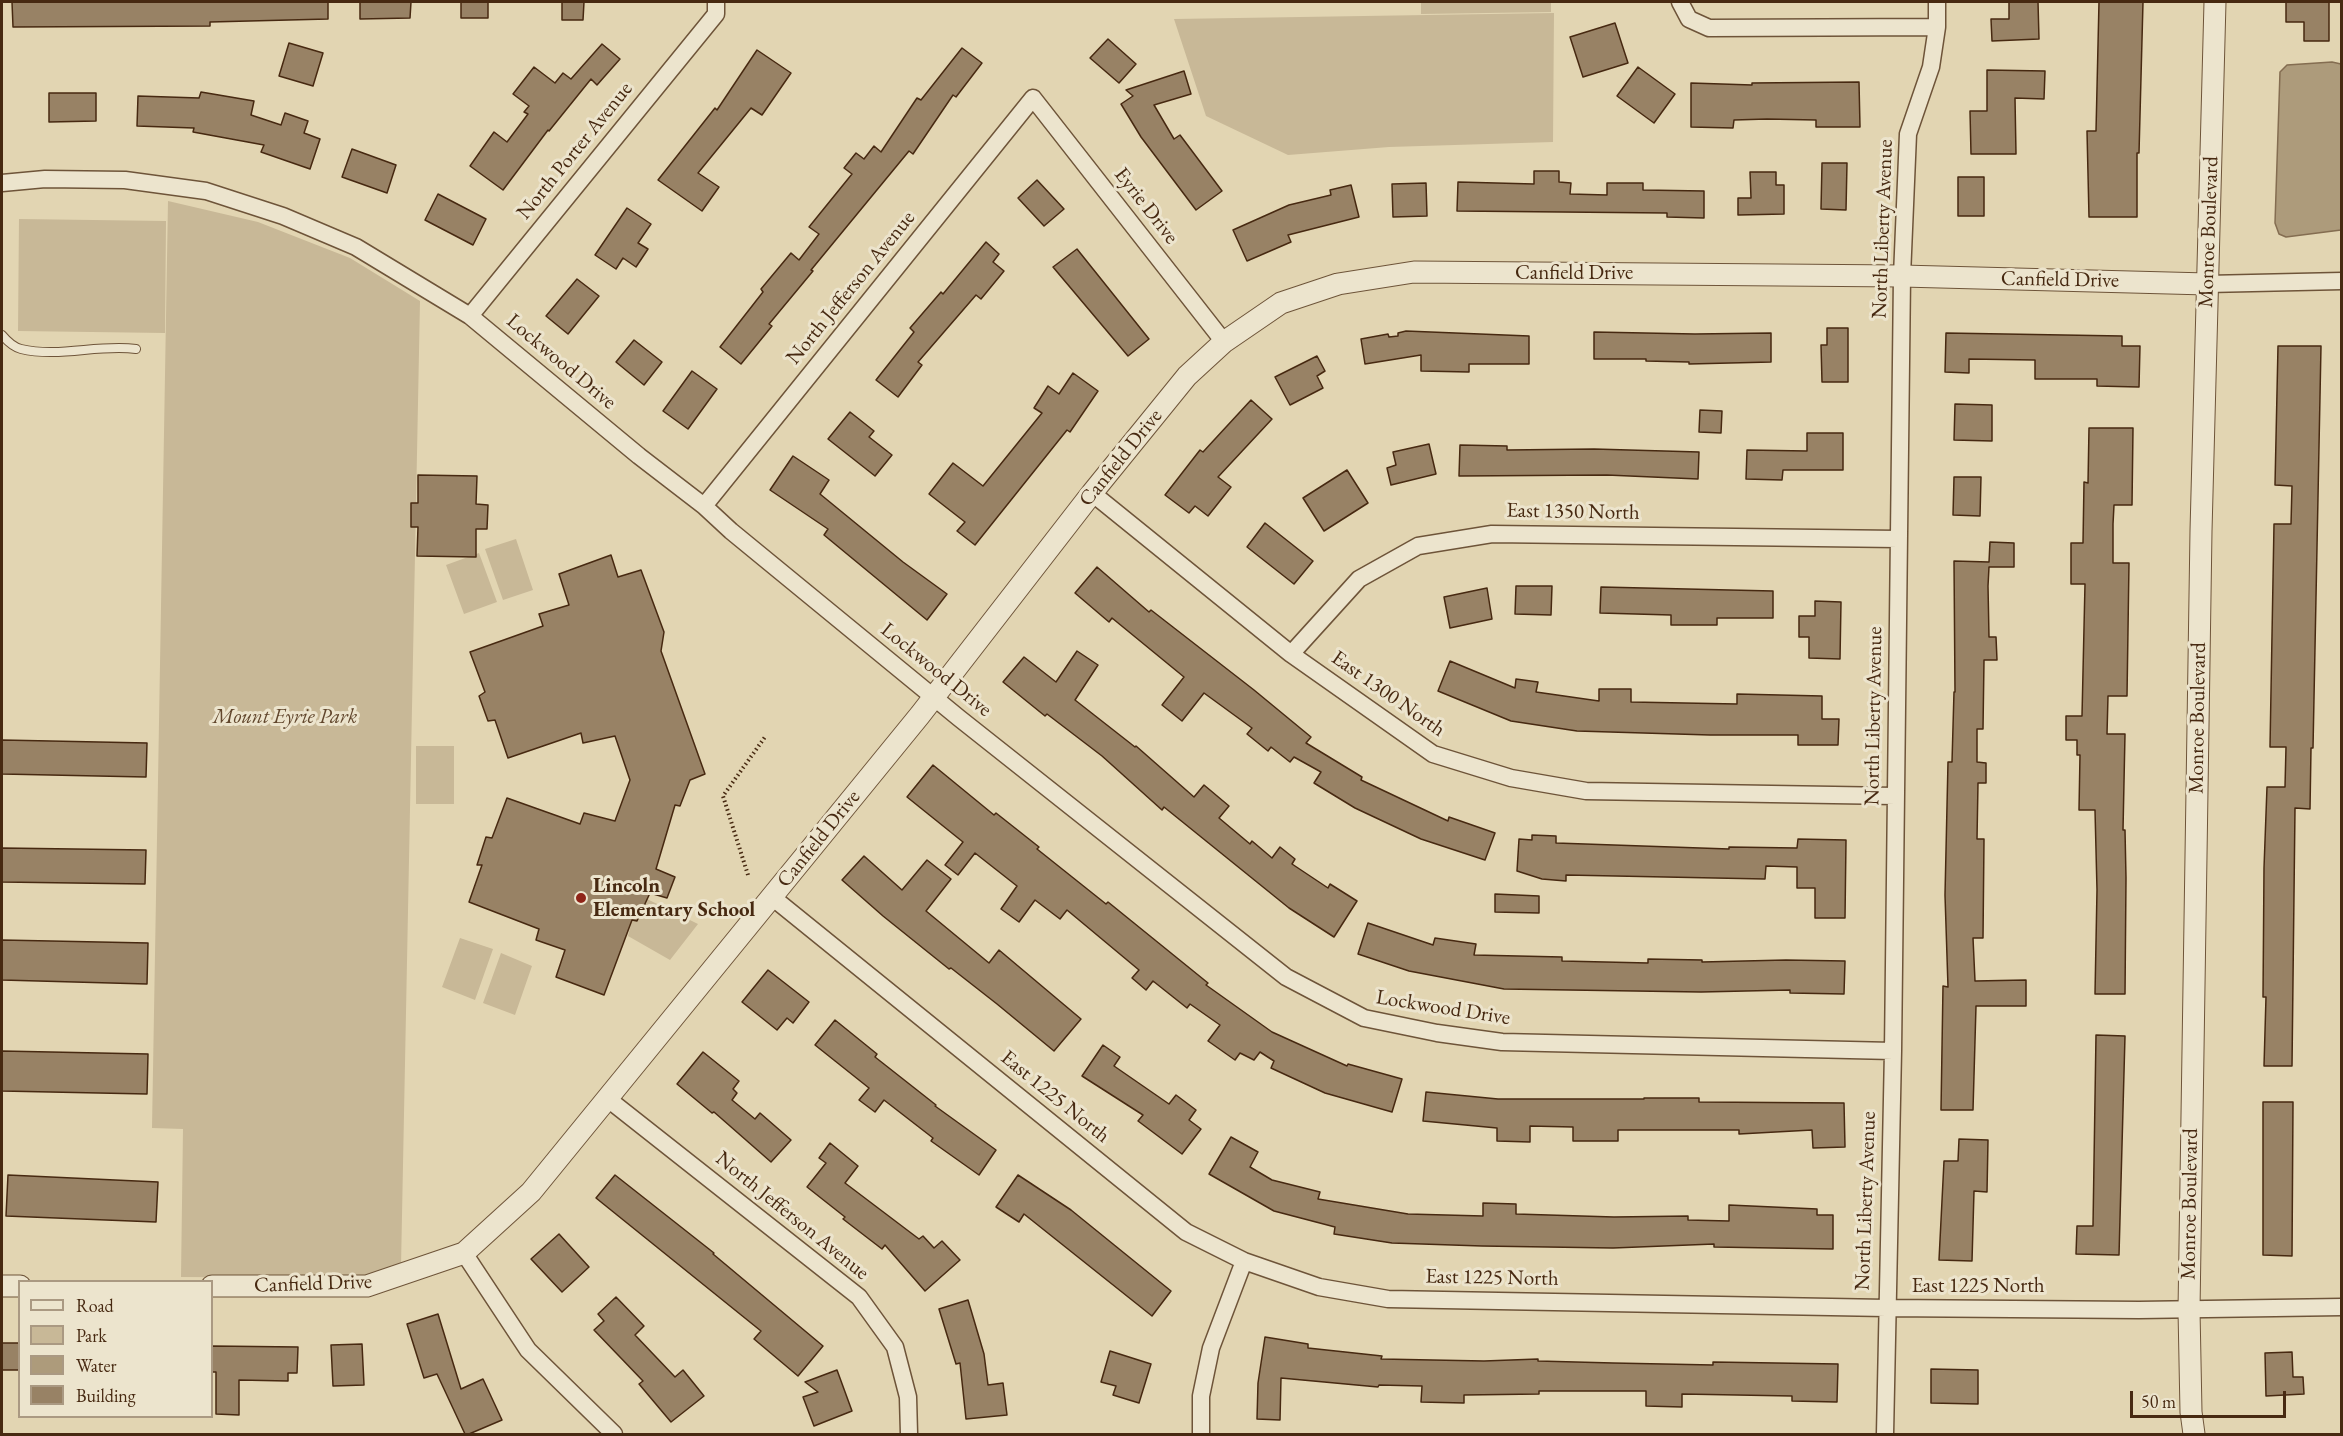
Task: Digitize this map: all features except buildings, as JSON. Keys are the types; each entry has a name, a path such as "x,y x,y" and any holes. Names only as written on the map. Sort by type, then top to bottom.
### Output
{"street":[{"path":"1680,2 1689,19 1709,28 1937,27"},
{"name":"North Liberty Avenue","path":"1885,1434 1893,1051 1902,276 1908,134 1931,67 1937,27 1937,2"},
{"name":"Monroe Boulevard","path":"2194,1434 2191,1412 2189,1310 2200,543 2215,2"},
{"name":"North Porter Avenue","path":"470,316 716,8"},
{"name":"Eyrie Drive","path":"1033,98 1224,342"},
{"name":"North Jefferson Avenue","path":"704,506 1033,98"},
{"name":"Lockwood Drive","path":"2,183 45,179 125,180 206,191 283,216 356,247 470,316 639,456 704,506 731,531 933,698 1286,977 1364,1018 1437,1033 1502,1042 1893,1051"},
{"name":"Canfield Drive","path":"213,1286 367,1286 464,1253 531,1192 933,698 1092,493 1187,376 1224,342 1281,303 1338,284 1414,272 1902,276 2207,284 2342,281"},
{"name":"East 1300 North","path":"1092,493 1291,654 1433,754 1511,778 1586,791 1895,796"},
{"name":"East 1350 North","path":"1291,654 1359,579 1418,546 1492,534 1898,539"},
{"name":"East 1225 North","path":"772,897 1186,1232 1244,1261 1319,1287 1388,1299 1886,1308 2189,1310 2342,1308"},
{"name":"North Jefferson Avenue","path":"608,1099 859,1297 895,1347 908,1397 909,1434"},
{"path":"464,1253 528,1350 614,1434"},
{"path":"1201,1434 1201,1396 1211,1348 1244,1261"},
{"path":"2,1286 18,1286"}],"lane":[{"path":"2,335 20,349 67,351 116,346 136,349"}],"path":[{"path":"748,875 723,796 765,737"}],"green space":[{"path":"1421,2 1551,2 1551,12 1421,14"},
{"path":"1554,13 1553,142 1389,147 1288,155 1206,116 1174,19"},
{"name":"Mount Eyrie Park","path":"168,201 258,222 350,258 420,301 401,1266 363,1278 181,1277 183,1129 152,1128"},
{"path":"19,219 166,221 165,333 18,331"},
{"path":"516,539 533,590 503,600 485,549"},
{"path":"479,553 497,602 464,614 446,565"},
{"path":"416,746 454,746 454,804 416,804"},
{"path":"647,899 698,924 670,960 628,936 632,920 637,921"},
{"path":"460,938 493,949 475,1000 442,987"},
{"path":"501,953 532,966 515,1015 483,1003"}],"water":[{"path":"2332,62 2341,64 2341,230 2286,237 2279,234 2275,223 2280,72 2287,65"}],"place":[{"name":"Lincoln Elementary School","path":"581,898"}]}
